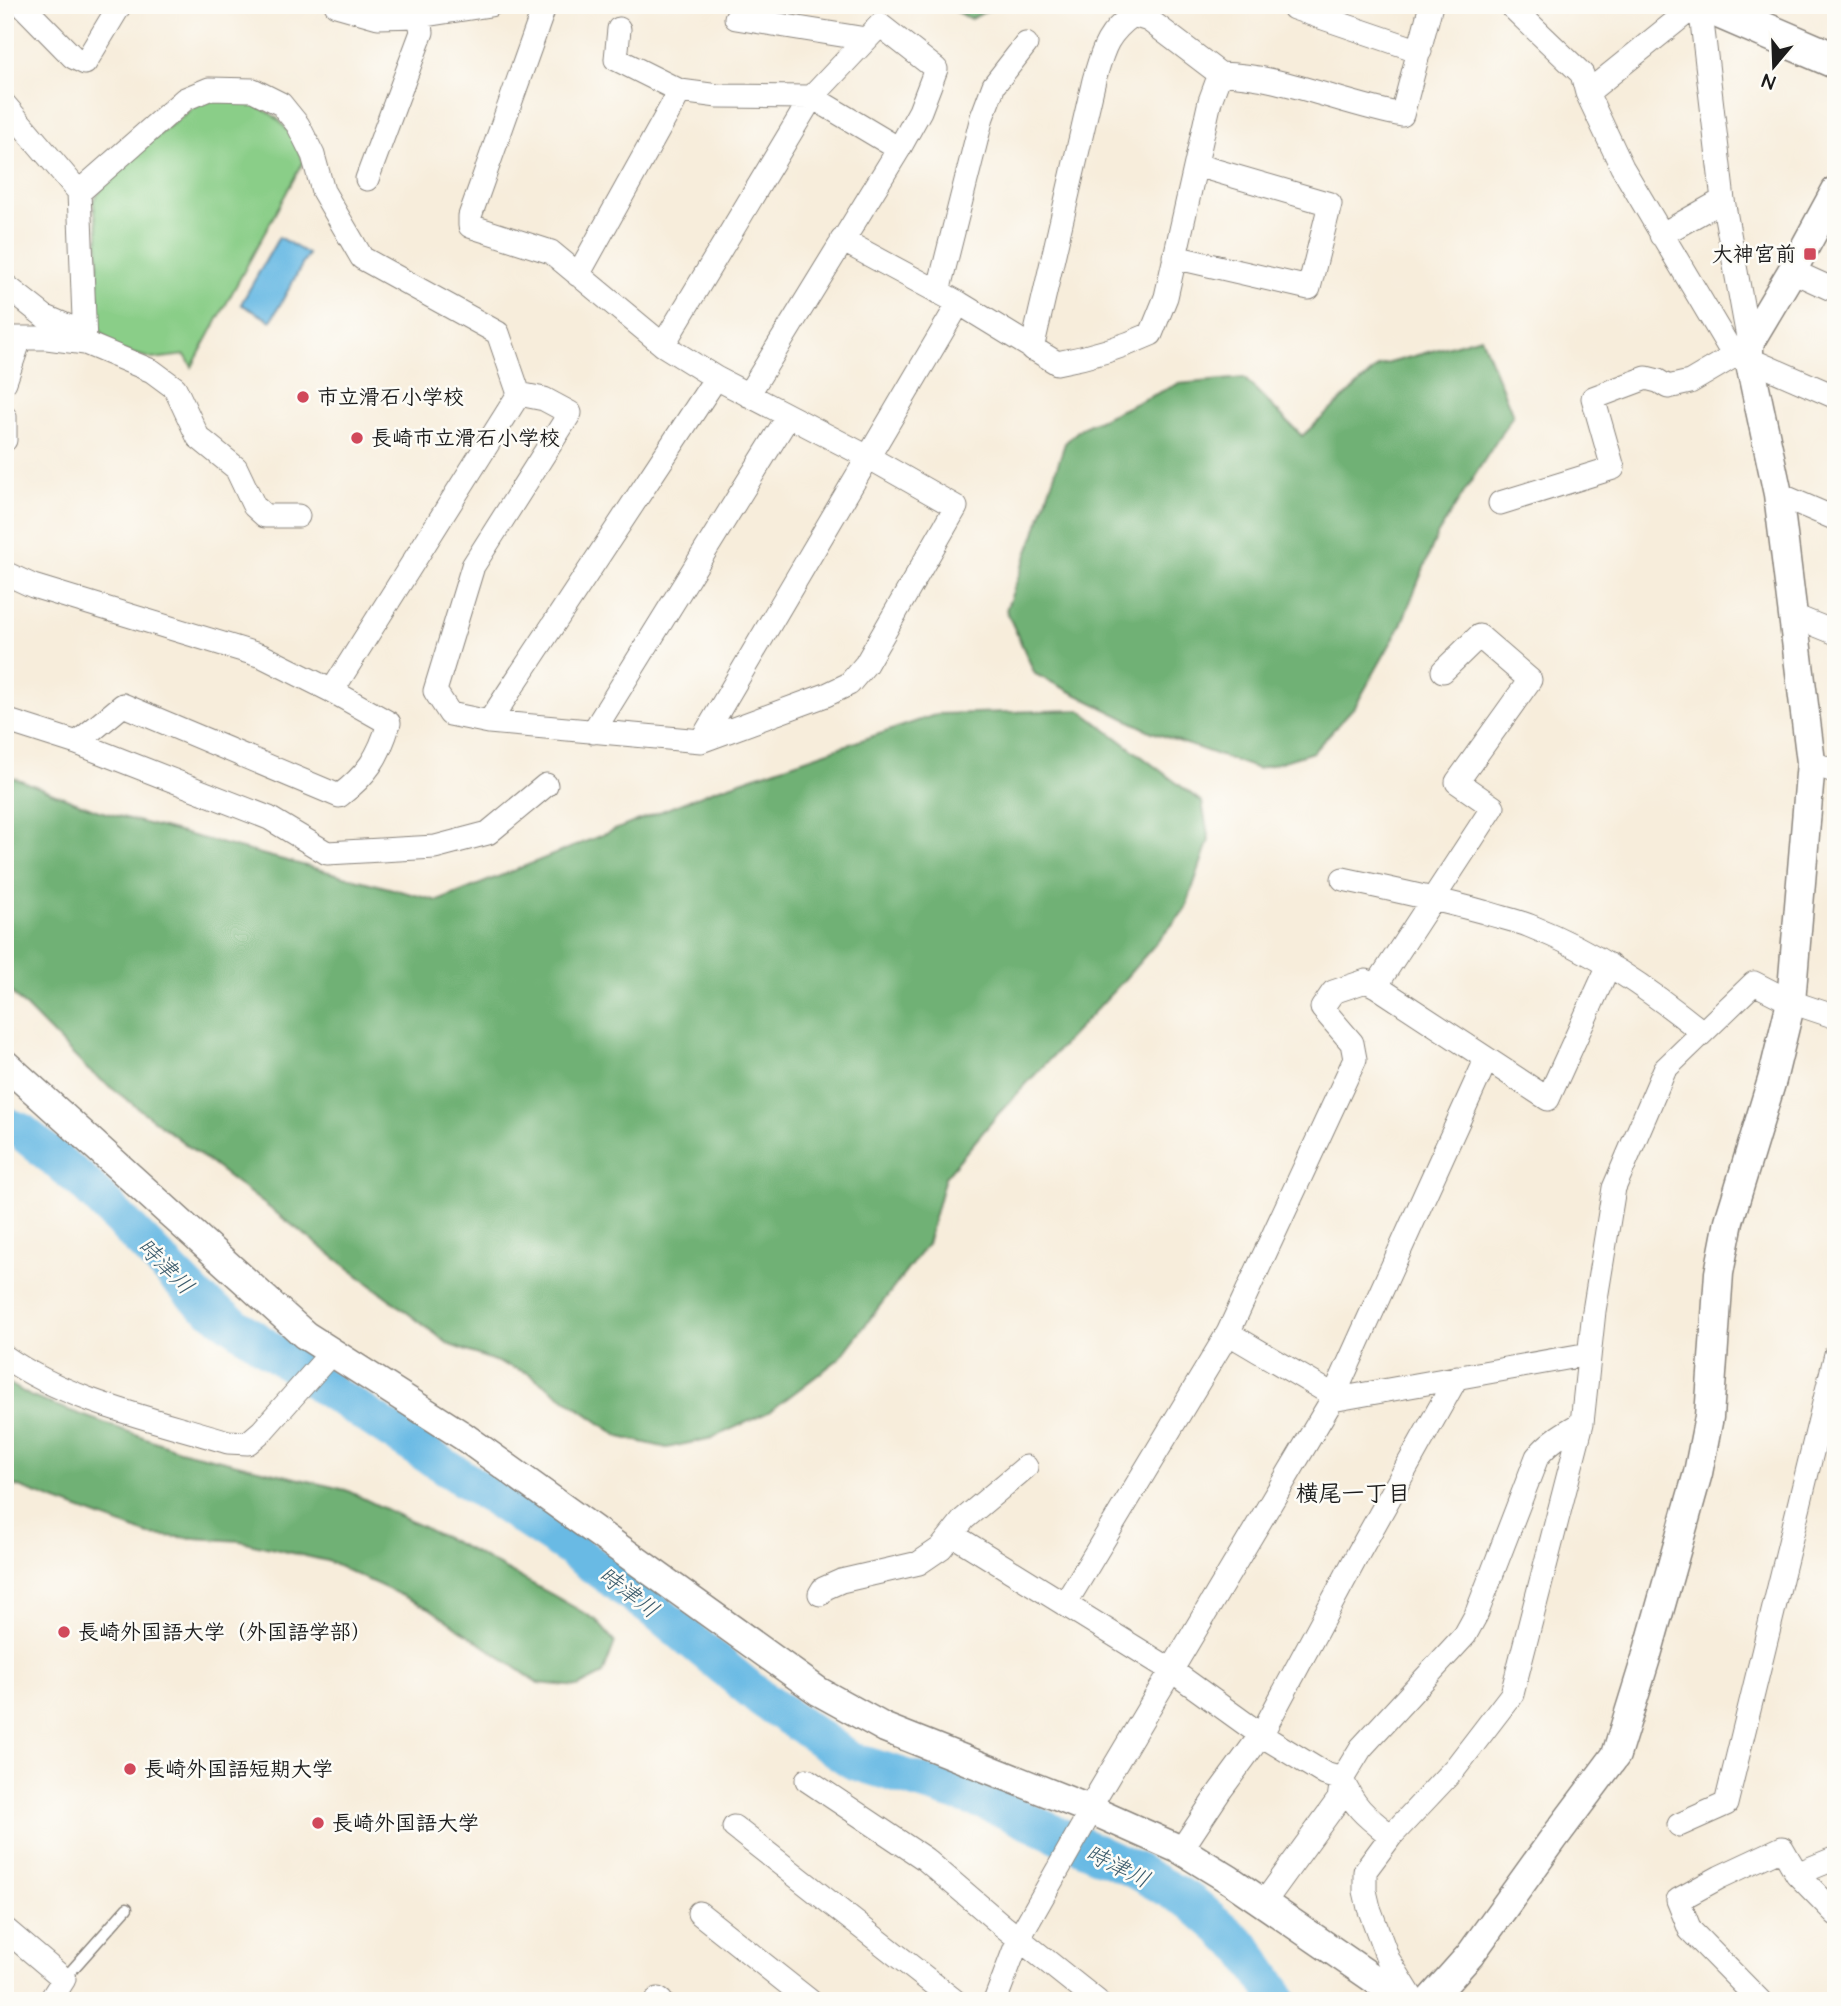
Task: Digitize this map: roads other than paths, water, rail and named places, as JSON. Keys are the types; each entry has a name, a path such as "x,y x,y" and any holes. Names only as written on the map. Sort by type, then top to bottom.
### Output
{"main road":[{"path":"1706,5 1836,61"},
{"path":"1742,5 1836,45"}],"street":[{"path":"22,5 73,57 85,63 120,5"},
{"path":"336,5 378,17 419,16 490,5"},
{"path":"519,394 544,399 570,413 473,566 435,691 450,714 489,722 701,741 826,695 849,684 866,664 956,508 868,457 716,378 663,345 551,252 470,226 470,216 545,5"},
{"path":"1032,349 1094,80 1104,46 1116,27 1133,15 1149,20 1220,74 1244,74 1378,111 1402,115 1432,5"},
{"path":"1510,5 1582,74 1587,93 1622,167 1661,235 1744,353 1836,397"},
{"path":"1587,93 1698,5"},
{"path":"1429,2001 1471,1955 1553,1838 1616,1755 1698,1473 1709,1417 1722,1260 1729,1221 1772,1080 1791,1002 1824,767 1794,616 1778,494 1744,353 1698,5"},
{"path":"1294,8 1420,51"},
{"path":"367,179 422,32 419,16"},
{"path":"736,18 866,39"},
{"path":"663,345 812,97 880,25 936,69 920,111 899,149 748,395"},
{"path":"619,29 616,59 680,91 718,96 812,97 899,149"},
{"path":"938,292 982,117 994,85 1026,44"},
{"path":"842,240 959,303 1057,363 1088,358 1127,345 1151,334 1166,297 1210,101 1220,74"},
{"path":"79,192 184,99 209,89 253,90 281,104 298,125 313,155 323,191 362,258 498,333 519,394"},
{"path":"578,275 680,91"},
{"path":"5,105 79,192 85,343"},
{"path":"1174,257 1309,288 1330,204 1196,166"},
{"path":"1500,503 1613,468 1592,398 1646,378 1668,387 1690,382 1744,353 1836,190"},
{"path":"1661,235 1723,200"},
{"path":"1792,271 1836,291"},
{"path":"5,285 44,316 77,330 85,343"},
{"path":"701,741 959,303"},
{"path":"5,382 13,338 47,338 85,343 152,371 175,388 198,437 236,468 254,506 265,516 298,516"},
{"path":"489,722 716,378"},
{"path":"332,691 519,394"},
{"path":"593,732 788,416"},
{"path":"5,417 5,440"},
{"path":"1778,494 1836,519"},
{"path":"5,573 33,586 262,656 389,723 381,750 359,781 339,796 123,705 77,743"},
{"path":"1794,616 1836,633"},
{"path":"1376,986 1493,807 1457,782 1530,680 1479,636 1443,671"},
{"path":"5,720 77,743 268,818 327,853 435,846 488,833 546,785"},
{"path":"1343,879 1434,898 1528,925 1609,965 1657,995 1702,1032"},
{"path":"1065,1604 1228,1333 1355,1059 1352,1043 1322,1008 1333,992 1366,982 1376,986 1548,1099 1609,965"},
{"path":"1414,2001 1388,1959 1365,1891 1365,1871 1391,1836 1456,1767 1511,1694 1582,1423 1594,1311 1614,1188 1665,1069 1754,983 1791,1002 1836,1017"},
{"path":"996,2001 1019,1938 1088,1814 1332,1400 1486,1060"},
{"path":"5,1064 305,1335 463,1436 818,1691 885,1728 1088,1814 1181,1850 1406,2001"},
{"path":"1228,1333 1326,1391 1332,1400"},
{"path":"5,1357 31,1375 109,1406 228,1442 248,1443 262,1431 333,1351"},
{"path":"1332,1400 1589,1354"},
{"path":"1679,1825 1726,1804 1836,1354"},
{"path":"1181,1850 1261,1735 1457,1377"},
{"path":"1263,1904 1339,1799 1342,1779 1361,1748 1465,1635 1476,1615 1536,1457 1553,1439 1582,1423"},
{"path":"820,1594 823,1589 841,1581 919,1563 941,1548 964,1518 1026,1467"},
{"path":"953,1535 1171,1670 1261,1735 1325,1774 1342,1779 1351,1799 1362,1813 1391,1836"},
{"path":"807,1780 925,1859 1097,2001"},
{"path":"734,1826 955,2001"},
{"path":"1760,2001 1690,1930 1678,1900 1720,1877 1782,1849 1797,1874 1836,1914"},
{"path":"1797,1874 1836,1858"},
{"path":"699,1913 810,2001"},
{"path":"5,1929 64,1979 50,2001"}],"lane":[{"path":"64,1979 127,1908"}],"water":[{"path":"279,237 308,254 271,321 241,304"}],"waterway":[{"name":"時津川","path":"5,1125 21,1131 83,1182 200,1301 325,1388 571,1549 662,1616 763,1700 853,1761 989,1803 1136,1871 1191,1902 1245,1949 1280,2001"}],"place":[{"name":"大神宮前","path":"1810,254"},
{"name":"市立滑石小学校","path":"303,397"},
{"name":"長崎市立滑石小学校","path":"357,438"},
{"name":"長崎外国語大学（外国語学部）","path":"64,1632"},
{"name":"長崎外国語短期大学","path":"130,1769"},
{"name":"長崎外国語大学","path":"318,1823"}],"district":[{"name":"横尾一丁目","path":"1353,1493"}]}
